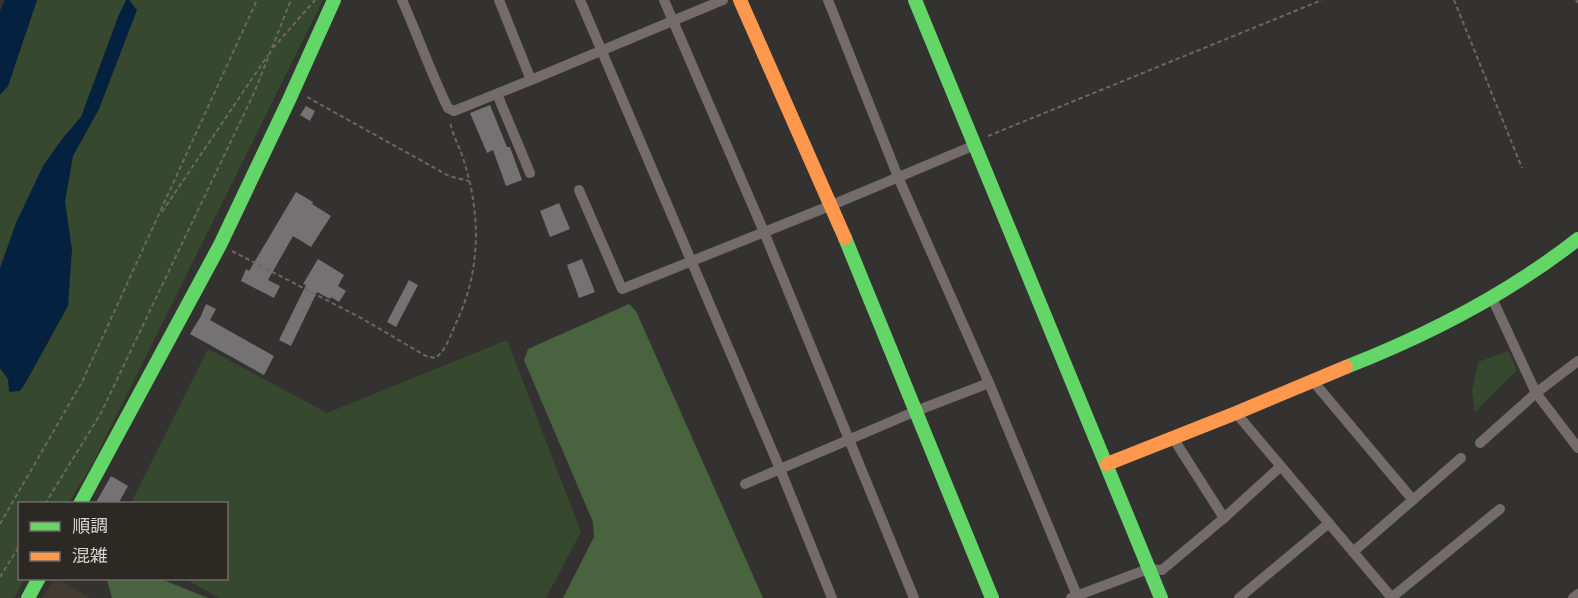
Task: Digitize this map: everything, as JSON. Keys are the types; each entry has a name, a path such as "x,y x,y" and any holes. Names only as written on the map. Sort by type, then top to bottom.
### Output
{"street":[{"path":"81,502 220,245 334,0"},
{"path":"402,0 440,92 448,108 452,110 459,110 723,0"},
{"path":"499,0 531,80"},
{"path":"580,0 780,469 832,598"},
{"path":"664,0 764,232 914,598"},
{"path":"740,0 832,205 992,598"},
{"path":"828,0 898,177 989,382 1075,597 1148,569 1162,570 1281,466"},
{"path":"915,0 1161,598"},
{"path":"498,94 530,173"},
{"path":"579,189 622,289 832,205 975,143"},
{"path":"1107,464 1368,358 1460,315 1550,261 1578,239"},
{"path":"1491,296 1536,393 1576,442"},
{"path":"1480,443 1536,393 1578,361"},
{"path":"1312,380 1413,501"},
{"path":"745,484 989,382"},
{"path":"1236,413 1392,598 1500,509"},
{"path":"1173,438 1224,518"},
{"path":"1353,552 1461,458"},
{"path":"1239,598 1329,523"},
{"path":"28,598 38,580"},
{"path":"1573,598 1578,594"}],"path":[{"path":"0,524 82,382 257,0"},
{"path":"46,502 101,413 254,93 291,0"},
{"path":"157,219 271,51 315,0"},
{"path":"975,143 1322,0"},
{"path":"1454,0 1522,168"},
{"path":"294,90 449,176 469,181"},
{"path":"220,245 361,318 426,356 435,358 442,352 465,306 477,231 472,192 464,159 449,118 452,110"},
{"path":"0,577 18,548"}],"shaded area":[{"path":"53,580 61,580 90,598 42,598"}],"green space":[{"path":"37,0 323,0 94,461 70,502 18,502 18,580 24,580 14,598 0,598 0,95 8,86"},
{"path":"629,304 636,311 763,598 563,598 594,537 593,522 524,360 528,349"},
{"path":"507,340 581,532 546,598 220,598 187,580 228,580 228,502 132,502 208,349 327,413"},
{"path":"1508,351 1517,370 1475,412 1472,391 1478,362"},
{"path":"107,580 163,580 208,598 112,598"}],"water":[{"path":"5,0 37,0 8,86 0,95 0,12"},
{"path":"126,0 129,0 137,10 99,109 73,156 65,202 72,249 68,306 20,391 9,392 8,379 0,368 0,268 16,223 43,166 81,117"}],"building":[{"path":"490,105 507,147 510,147 522,180 506,186 493,150 487,153 470,113"},
{"path":"306,106 315,111 310,121 300,115"},
{"path":"296,192 331,216 311,247 293,236 268,280 280,286 274,298 241,281 246,269 249,271"},
{"path":"559,203 570,229 550,237 540,211"},
{"path":"318,259 344,275 338,286 346,291 339,302 317,292 291,346 279,340 306,285 303,284"},
{"path":"582,259 595,292 579,298 567,265"},
{"path":"409,280 418,285 396,327 387,322"},
{"path":"206,304 216,309 210,320 274,356 264,375 190,334"},
{"path":"111,476 128,486 119,502 96,502"}],"traffic: fast":[{"path":"81,502 220,245 334,0"},
{"path":"915,0 1161,598"},
{"path":"845,238 992,598"},
{"path":"1346,367 1377,355 1467,311 1552,259 1578,239"},
{"path":"28,598 38,580"}],"traffic: slow":[{"path":"740,0 845,238"},
{"path":"1107,464 1346,367"}]}
